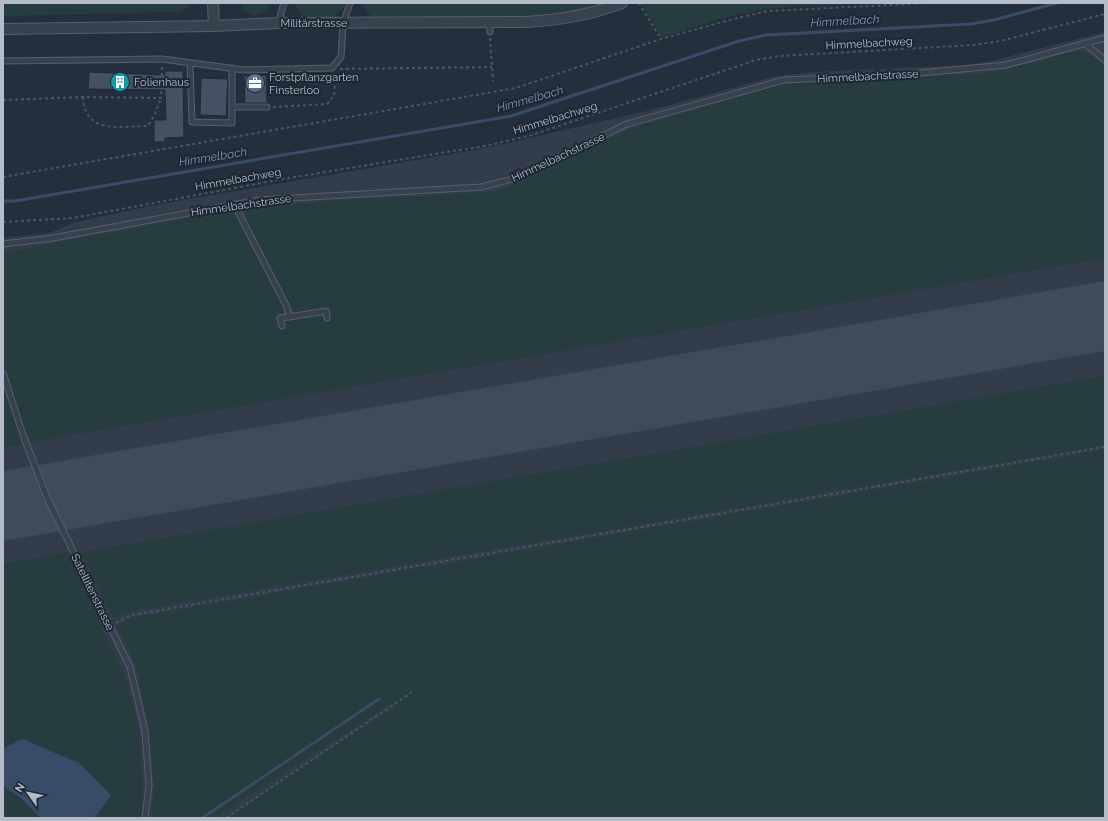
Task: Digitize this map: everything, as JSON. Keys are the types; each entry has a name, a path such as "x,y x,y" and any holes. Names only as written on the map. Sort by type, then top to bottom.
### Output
{"street":[{"path":"212,3 214,26"},
{"name":"Militärstrasse","path":"3,29 214,26 278,23 490,27 555,20 586,14 622,3"}],"lane":[{"path":"278,23 284,3"},
{"path":"3,61 162,59 244,70 332,68 341,57 343,24 350,3"},
{"name":"Himmelbachstrasse","path":"3,244 53,238 234,204 316,195 482,187 514,179 627,124 784,80 898,75 1006,65 1105,38"},
{"path":"1084,43 1105,60"},
{"path":"190,63 192,122 232,123 232,68"},
{"path":"232,107 267,107"},
{"path":"234,204 287,306 289,317"},
{"path":"282,326 280,318 326,311 327,318"},
{"name":"Satellitenstrasse","path":"3,373 23,435 47,498 130,666 145,731 149,785 145,818"}],"path":[{"path":"639,3 661,40"},
{"path":"3,177 516,88 661,40 732,19 768,11 930,3"},
{"name":"Himmelbachweg","path":"3,222 73,218 283,179 490,145 532,135 756,60 779,56 973,45 1000,41 1105,14"},
{"path":"490,27 493,81"},
{"path":"83,97 86,115 93,121 102,125 148,126 155,114 160,98 162,59"},
{"path":"267,107 327,104 334,96 337,69 492,67"},
{"path":"3,100 83,97 160,98"},
{"path":"110,626 132,615 1105,447"},
{"path":"226,818 415,690"}],"shaded area":[{"path":"1105,32 1105,818 3,818 3,238 52,232 76,222 155,205 491,147 651,110 776,76 814,72 963,65 987,62"}],"green space":[{"path":"3,3 189,3 189,6 180,12 3,16"},
{"path":"241,3 273,3 268,10 254,16 243,11"},
{"path":"293,3 345,3 342,10 331,19 304,16"},
{"path":"362,3 618,3 588,9 529,16 499,17 494,6 498,17 371,17"},
{"path":"641,3 888,3 799,6 755,11 728,17 662,37"},
{"path":"1077,51 1089,53 1105,66 1105,258 30,442 5,371 3,358 3,253 227,211 235,213 282,306 284,312 274,318 277,329 286,328 285,320 321,315 323,319 332,319 331,309 294,312 245,220 245,213 247,209 331,201 493,192 518,184 633,128 768,88 796,83 981,74 1005,70"},
{"path":"1105,376 1105,445 133,611 112,617 82,552"},
{"path":"3,384 23,444 3,448"},
{"path":"1105,450 1105,709 1102,705 1105,711 1105,818 229,818 303,767 396,707 392,703 215,818 181,818 229,784 179,818 152,818 154,785 149,730 138,670 118,626 131,618"},
{"path":"70,552 105,635 124,673 139,730 143,786 142,818 3,818 3,564"}],"water":[{"path":"22,739 79,763 111,795 97,815 93,818 40,818 23,800 5,787 3,783 3,749"}],"building":[{"path":"165,71 183,71 184,137 165,138 165,142 154,142 154,120 166,120 165,90 88,89 89,72 165,75"},
{"name":"Forstpflanzgarten Finsterloo","path":"266,75 267,103 245,103 244,76"},
{"path":"201,78 228,79 226,116 200,115"}],"waterway":[{"name":"Himmelbach","path":"3,201 15,201 511,116 739,41 766,35 971,24 994,20 1057,3"},
{"path":"202,818 379,699"}],"runway":[{"path":"3,506 1105,316"}],"place":[{"name":"Folienhaus","path":"120,82"},
{"name":"Forstpflanzgarten Finsterloo","path":"255,83"}]}
